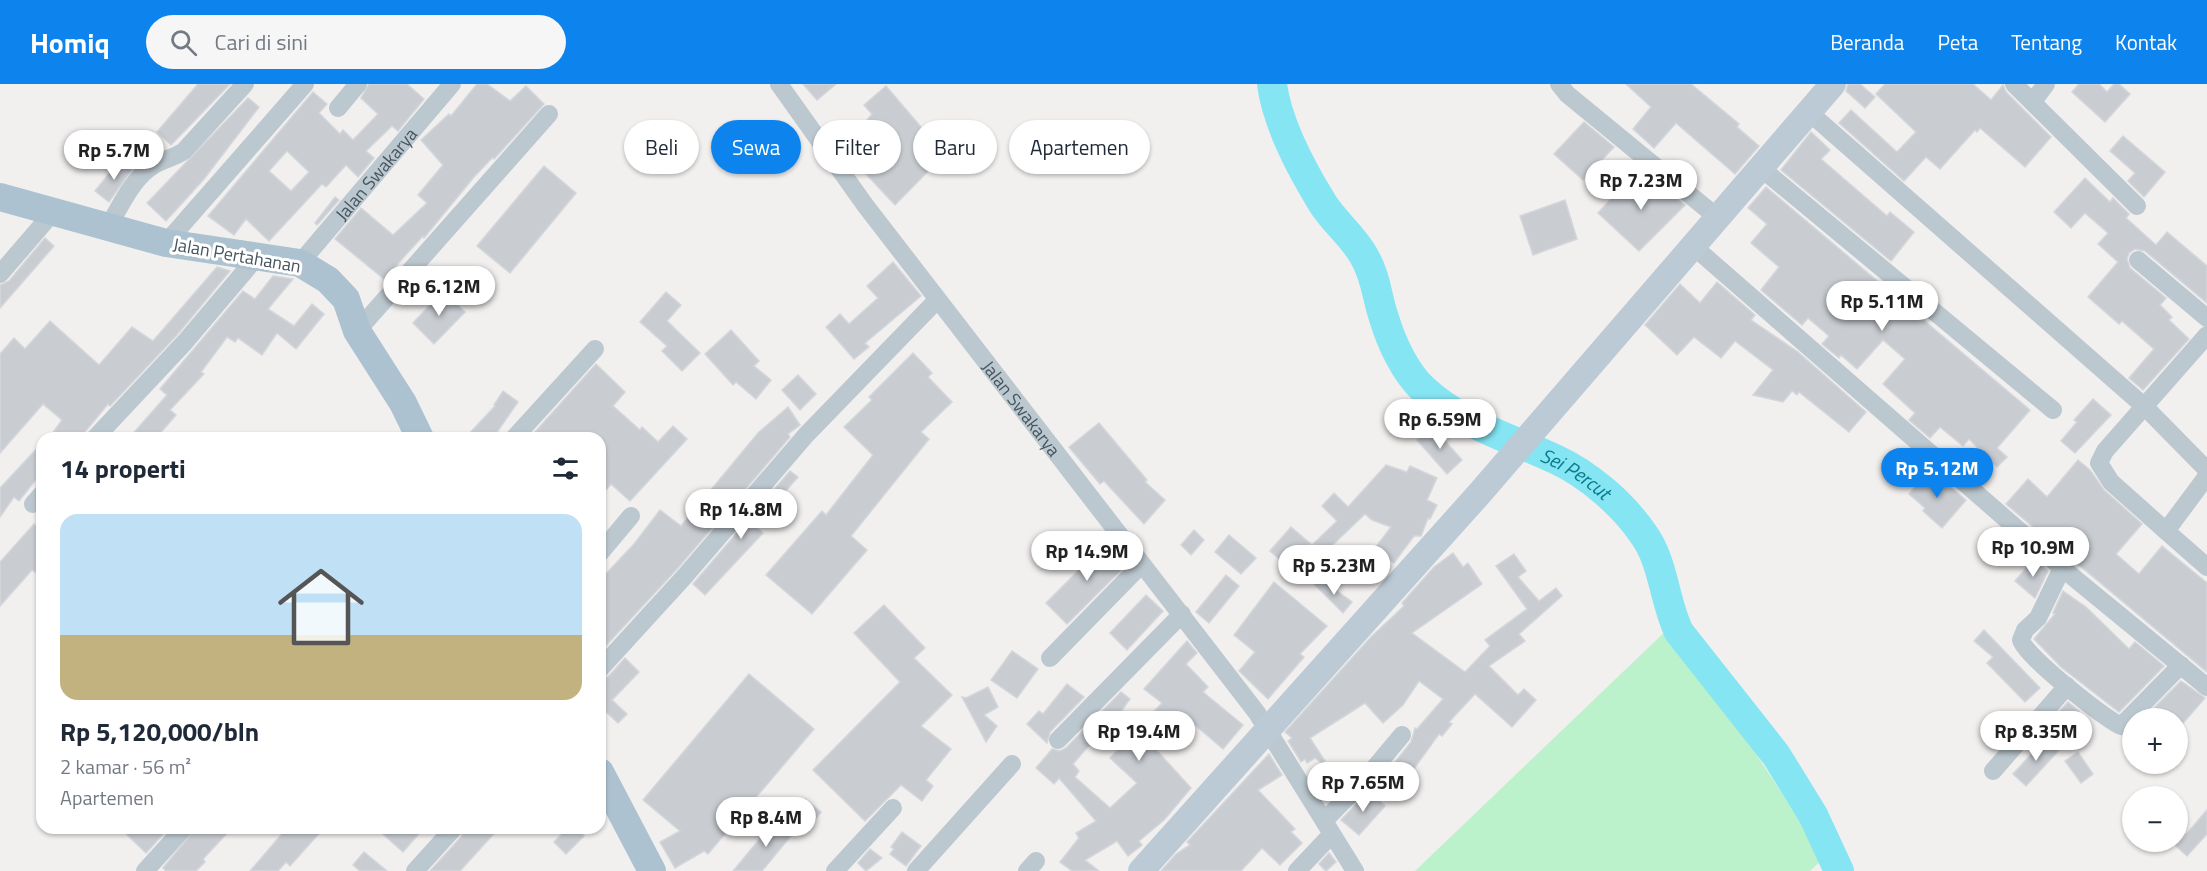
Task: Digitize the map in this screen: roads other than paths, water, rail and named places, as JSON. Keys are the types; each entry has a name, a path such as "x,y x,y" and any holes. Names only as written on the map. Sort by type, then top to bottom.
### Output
{"main road":[{"name":"Jalan Pertahanan","path":"3,201 55,210 107,228 166,243 300,263 328,280 346,299 357,331 403,403 417,432"},
{"path":"606,783 652,871"}],"street":[{"path":"107,228 143,173 156,163 175,158 184,151 245,84"},
{"path":"166,243 305,84"},
{"path":"338,108 358,84"},
{"name":"Jalan Swakarya","path":"779,84 865,205 1182,614 1267,729 1355,871"},
{"path":"1559,84 1567,94 1718,218"},
{"path":"1141,871 1479,494 1833,84"},
{"path":"2014,84 2034,100 2092,163 2137,206"},
{"path":"2034,100 2046,84"},
{"name":"Jalan Swakarya","path":"300,263 446,86"},
{"path":"1810,113 2145,407 2207,470"},
{"path":"357,331 549,114"},
{"path":"1761,168 2054,410"},
{"path":"0,274 55,210"},
{"path":"1693,246 2062,568 2207,687"},
{"path":"101,432 185,342 256,258"},
{"path":"2138,260 2207,318"},
{"path":"606,662 685,576 806,435 937,300"},
{"path":"2207,335 2105,451 2099,466 2111,482 2207,567"},
{"path":"519,432 595,349"},
{"path":"2166,531 2207,476"},
{"path":"606,546 631,516"},
{"path":"1050,658 1142,564"},
{"path":"2062,568 2038,618 2025,630 2021,640 2026,651 2067,686 2121,726 2181,665"},
{"path":"1058,741 1182,614"},
{"path":"1993,771 2067,686"},
{"path":"1297,871 1328,827 1402,735"},
{"path":"916,871 1012,764"},
{"path":"835,871 893,808"},
{"path":"145,871 179,834"},
{"path":"414,871 448,834"}],"waterway":[{"name":"Sei Percut","path":"1272,84 1285,131 1307,177 1323,204 1356,244 1369,265 1391,337 1410,374 1423,389 1453,412 1580,473 1604,491 1636,523 1656,558 1679,632 1776,755 1813,815 1839,871"}]}
